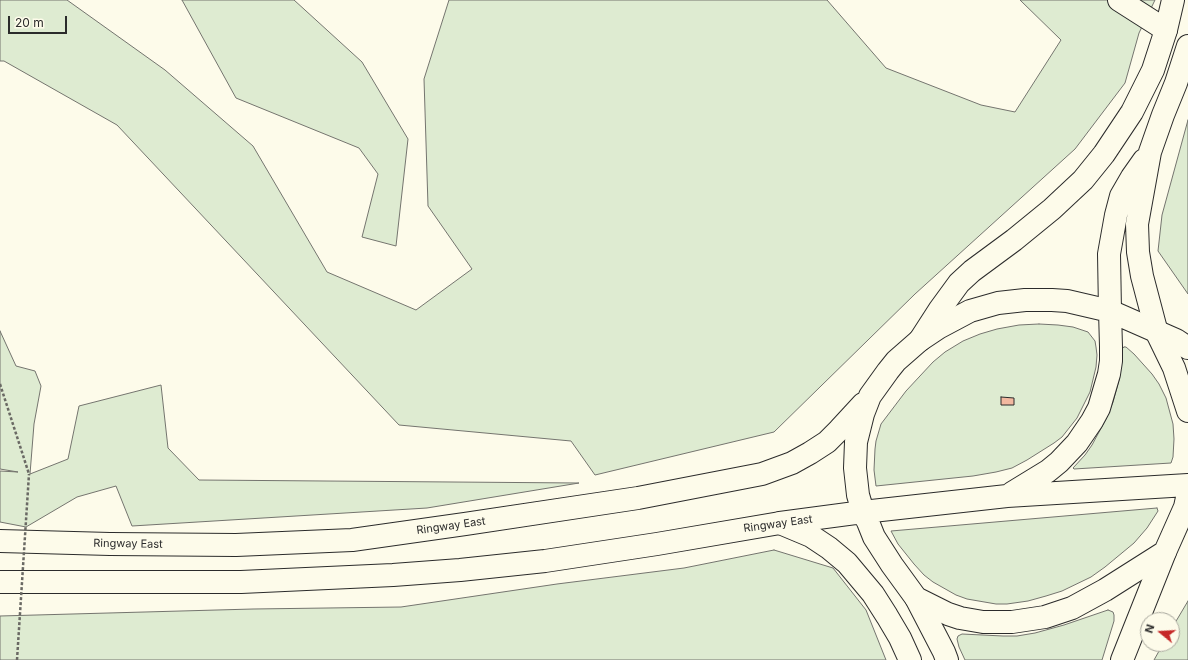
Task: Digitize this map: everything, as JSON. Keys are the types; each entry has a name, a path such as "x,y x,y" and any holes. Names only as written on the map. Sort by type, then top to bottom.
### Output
{"main road":[{"path":"1119,0 1166,30"},
{"path":"920,340 959,283 972,271 1014,240 1052,209 1083,180 1118,134 1132,112 1153,70 1166,30 1173,0"},
{"path":"1188,46 1150,152 1139,211 1137,239 1142,276 1157,333 1174,368 1188,411"},
{"path":"1007,496 1036,479 1059,462 1077,443 1099,408 1109,374 1111,347 1109,254 1116,215 1121,196 1132,177 1150,152"},
{"path":"946,660 944,652 916,598 874,537 863,512 856,483 855,454 857,434 863,414 870,396 896,361 920,340 938,328 970,311 1005,302 1031,299 1080,304 1110,311 1157,333 1176,340 1188,348"},
{"name":"Ringway East","path":"0,541 236,545 352,540 638,498 762,474 792,463 827,442 854,415 870,396"},
{"name":"Ringway East","path":"0,582 241,582 393,575 460,570 545,561 780,523 863,512 1007,496 1188,484"},
{"path":"1122,660 1165,552 1185,507 1188,493"},
{"path":"780,523 811,536 829,548 858,574 880,605 900,638 910,660"},
{"path":"916,598 948,614 983,622 1012,622 1039,618 1057,614 1084,602 1165,552 1188,540"}],"path":[{"path":"0,384 29,474 17,660"}],"green space":[{"path":"0,0 67,0 165,70 253,146 327,272 416,310 472,269 428,206 424,79 449,0 827,0 886,68 981,105 1015,112 1061,40 1020,0 1155,0 1139,33 1125,83 1075,149 915,294 774,432 595,475 571,441 399,425 117,125 4,61 0,61"},
{"path":"182,0 294,0 362,62 408,139 396,246 362,237 378,174 359,148 236,98"},
{"path":"1188,120 1188,294 1158,251 1162,215"},
{"path":"1039,324 1073,327 1088,332 1095,341 1097,355 1096,367 1090,392 1077,418 1062,437 1012,468 973,476 876,486 874,470 875,449 881,424 906,391 933,362 945,352 963,341 980,334 1019,325"},
{"path":"0,331 16,366 35,371 41,386 34,424 30,474 68,459 79,406 161,385 168,448 199,480 579,483 427,508 132,526 116,486 77,497 26,527 0,522 0,471 18,472 0,469"},
{"path":"1124,347 1134,354 1152,374 1166,398 1173,424 1174,439 1173,457 1171,463 1074,469 1073,468 1092,445 1113,402 1119,380 1122,349"},
{"path":"1157,508 1158,511 1147,528 1134,543 1091,577 1062,591 1028,601 1007,604 996,604 967,599 956,595 933,582 914,564 898,544 891,531"},
{"path":"774,550 833,568 866,610 886,660 0,660 0,616 253,609 401,607 557,584 684,568"},
{"path":"1188,601 1188,660 1154,660 1158,652 1180,652 1180,614"},
{"path":"1108,610 1113,612 1114,621 1102,660 965,660 957,639 958,636 962,634 1017,636 1035,633"}],"building":[{"path":"1001,397 1014,398 1014,405 1001,405"}]}
